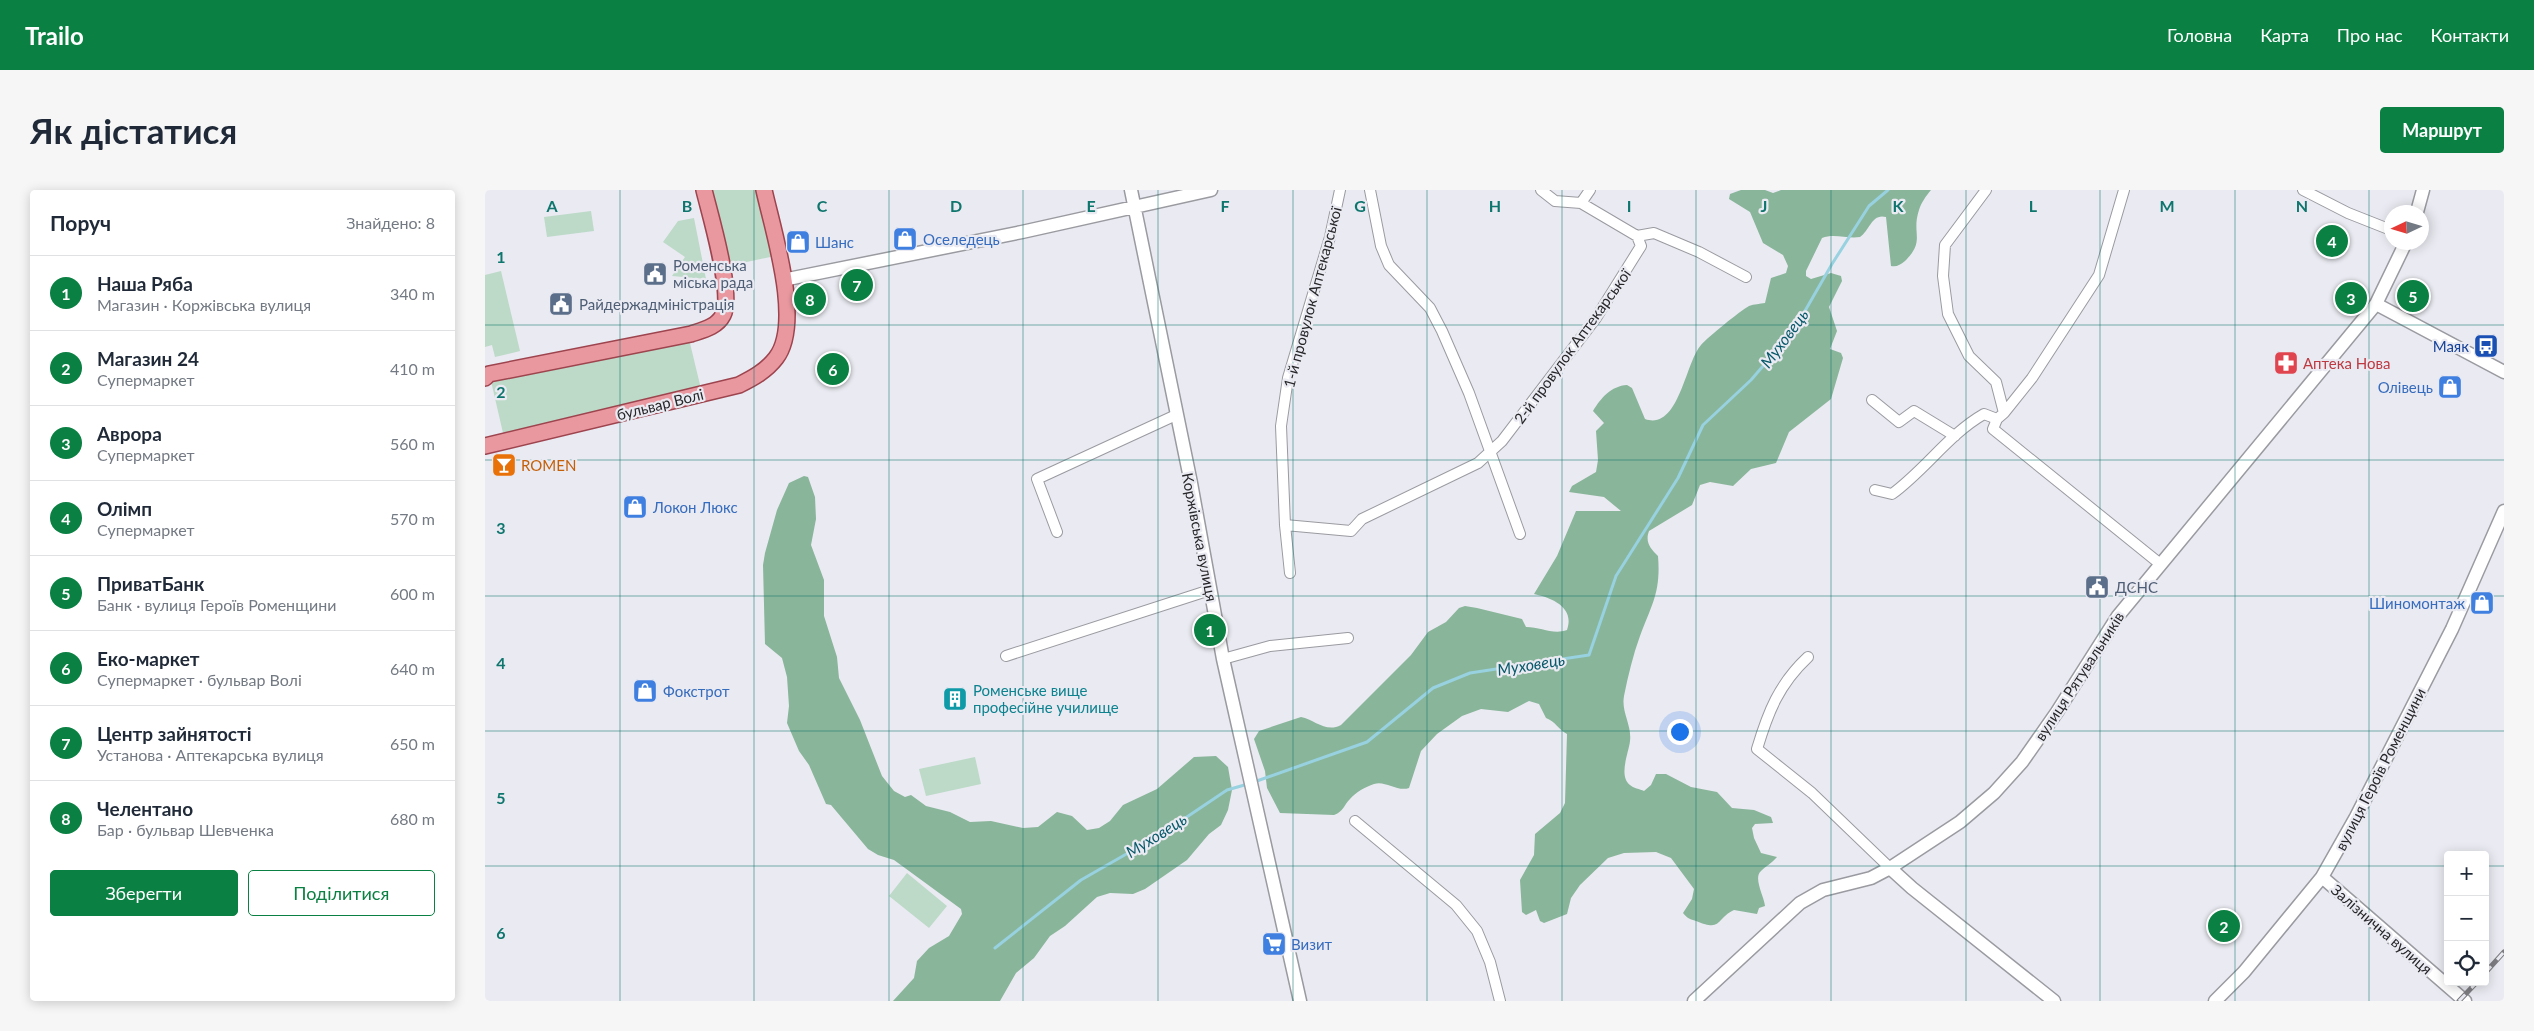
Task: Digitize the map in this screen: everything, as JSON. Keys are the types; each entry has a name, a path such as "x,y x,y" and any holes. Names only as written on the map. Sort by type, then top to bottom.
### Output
{"main road":[{"path":"485,378 489,374 691,334 711,328 723,315 727,289 704,190"},
{"name":"бульвар Волі","path":"485,446 739,385 759,375 777,358 785,337 789,308 763,190"}],"street":[{"name":"Коржівська вулиця","path":"1131,190 1211,590 1223,659 1299,1001"},
{"path":"783,280 1022,232 1211,190"},
{"name":"1-й провулок Аптекарської","path":"1290,573 1285,525 1281,426 1288,378 1330,237 1340,190"},
{"path":"1369,190 1381,246 1389,265 1430,308 1442,331 1490,451 1520,534"},
{"path":"1541,190 1555,201 1581,203 1637,236 1654,233 1699,252 1746,277"},
{"path":"1581,203 1589,190"},
{"path":"1986,190 1945,245 1943,276 1948,314 1969,356 1996,382 2001,416"},
{"path":"2124,190 2099,275 2032,378 2001,416 1993,429 2159,563"},
{"path":"2303,190 2348,213 2384,227"},
{"path":"2419,205 2423,190"},
{"name":"2-й провулок Аптекарської","path":"1490,451 1527,410 1596,318 1641,246 1637,236"},
{"name":"вулиця Рятувальників","path":"1694,1001 1800,903 1823,890 1871,878 1890,868 1960,822 1993,794 2022,762 2057,712 2118,616 2159,563 2376,304 2402,250"},
{"path":"2376,304 2504,372"},
{"path":"1872,400 1899,422 1914,411 1955,436"},
{"path":"1875,490 1892,494 1910,480 1967,424 1984,414 2001,416"},
{"path":"1057,532 1037,479 1176,415"},
{"path":"1285,525 1351,531 1362,519 1478,463 1490,451"},
{"name":"вулиця Героїв Роменщини","path":"2215,1001 2244,972 2323,877 2361,808 2452,629 2504,511"},
{"path":"1006,656 1211,590"},
{"path":"1223,659 1269,646 1348,638"},
{"path":"1809,657 1795,669 1769,710 1757,749 1812,793 1912,888 2054,1001"},
{"path":"1355,821 1461,911 1477,931 1491,962 1500,1001"},
{"name":"Залізнична вулиця","path":"2323,877 2465,1001"}],"green space":[{"path":"711,190 760,190 775,256 728,266"},
{"path":"1741,190 1765,190 1773,193 1781,190 1931,190 1919,210 1915,248 1902,264 1891,266 1886,217 1881,216 1874,220 1860,237 1831,236 1822,238 1806,271 1806,276 1811,279 1831,273 1841,276 1842,281 1829,307 1837,331 1830,349 1841,353 1843,358 1831,399 1789,432 1776,463 1751,469 1733,486 1710,482 1700,485 1692,505 1649,531 1648,535 1649,545 1658,556 1658,579 1655,598 1633,658 1624,696 1623,702 1630,735 1624,770 1625,776 1631,786 1644,791 1651,785 1656,774 1666,774 1691,787 1717,792 1732,808 1754,810 1771,817 1773,823 1755,824 1752,828 1754,838 1761,853 1777,857 1761,871 1758,878 1765,906 1759,908 1757,914 1734,910 1715,925 1705,924 1689,918 1683,913 1692,899 1694,889 1671,858 1656,852 1624,853 1608,858 1580,885 1571,898 1567,914 1544,923 1540,921 1536,910 1526,915 1522,912 1520,880 1534,855 1535,834 1560,813 1565,803 1567,734 1546,718 1539,704 1529,701 1508,712 1481,709 1462,716 1437,734 1421,751 1409,788 1374,784 1355,794 1334,815 1280,813 1267,788 1265,771 1254,739 1259,731 1301,717 1330,728 1341,725 1411,655 1428,632 1446,622 1459,608 1465,606 1522,619 1526,627 1557,632 1567,630 1569,622 1565,610 1554,601 1534,594 1557,556 1576,511 1621,511 1604,497 1569,492 1572,486 1596,472 1598,460 1596,431 1604,423 1593,411 1611,390 1627,385 1632,388 1645,419 1657,420 1666,415 1680,393 1695,354 1701,345 1717,330 1751,305 1765,303 1771,278 1786,273 1788,266 1783,255 1763,243 1750,212 1729,199 1730,194"},
{"path":"591,211 594,231 547,237 544,217"},
{"path":"694,218 706,279 672,276 685,257 663,242 678,221"},
{"path":"501,271 520,351 495,357 492,345 485,347 485,275"},
{"path":"689,339 701,389 503,433 491,381"},
{"path":"804,476 808,477 815,497 816,519 811,545 824,580 824,616 837,657 839,678 860,720 882,776 894,791 905,797 911,795 926,806 950,812 970,822 991,821 1023,828 1038,827 1057,812 1072,816 1087,830 1099,828 1110,821 1123,805 1157,789 1194,757 1216,756 1228,767 1232,790 1228,810 1221,825 1209,834 1187,860 1145,889 1133,894 1110,893 1097,897 1065,926 1050,936 1034,958 1016,973 1000,1001 893,1001 914,978 917,961 929,948 949,936 962,914 961,909 894,860 878,855 868,849 831,805 826,804 809,765 799,751 787,723 789,706 787,677 782,658 765,644 763,565 777,510 789,483"},
{"path":"975,757 981,784 926,796 919,769"},
{"path":"907,873 947,906 929,928 889,896"}],"waterway":[{"name":"Муховець","path":"1254,782 1367,742 1433,688 1470,673 1589,655 1616,576 1678,478 1703,425 1751,380 1794,330 1832,264 1869,206 1888,190"},
{"name":"Муховець","path":"995,948 1081,880 1163,833 1227,790 1248,784"}],"railway":[{"path":"2489,969 2504,952"},
{"path":"2459,1001 2473,986"}],"place":[{"name":"Оселедець","path":"905,239"},
{"name":"Олімп","path":"2332,241"},
{"name":"Шанс","path":"798,242"},
{"name":"Роменська міська рада","path":"655,274"},
{"name":"Центр зайнятості","path":"857,285"},
{"name":"ПриватБанк","path":"2413,296"},
{"name":"Аврора","path":"2351,298"},
{"name":"Челентано","path":"810,299"},
{"name":"Райдержадміністрація","path":"561,304"},
{"name":"Маяк","path":"2486,346"},
{"name":"Аптека Нова","path":"2286,363"},
{"name":"Еко-маркет","path":"833,369"},
{"name":"Олівець","path":"2450,387"},
{"name":"ROMEN","path":"504,465"},
{"name":"Локон Люкс","path":"635,507"},
{"name":"ДСНС","path":"2097,587"},
{"name":"Шиномонтаж","path":"2482,603"},
{"name":"Наша Ряба","path":"1210,630"},
{"name":"Фокстрот","path":"645,691"},
{"name":"Роменське вище професійне училище","path":"955,699"},
{"name":"Магазин 24","path":"2224,926"},
{"name":"Визит","path":"1274,944"}]}
